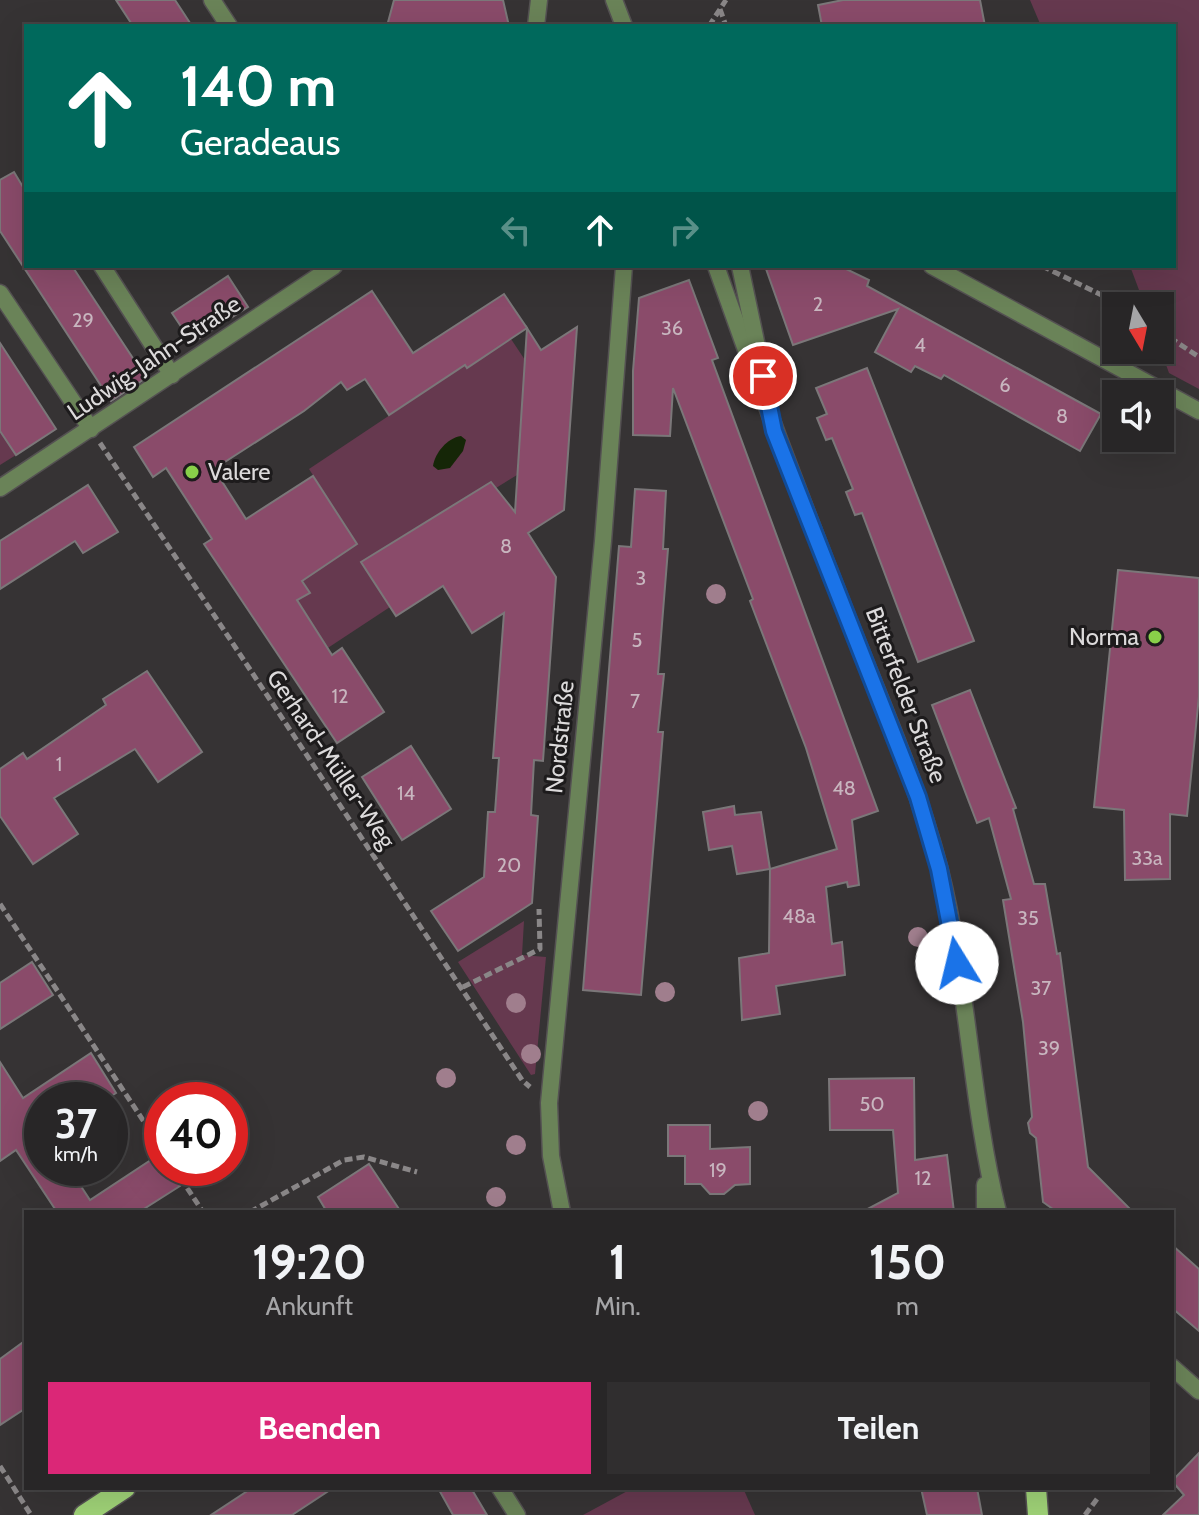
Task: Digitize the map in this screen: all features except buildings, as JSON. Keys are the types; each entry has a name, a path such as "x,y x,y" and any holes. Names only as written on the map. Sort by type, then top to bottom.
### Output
{"main road":[{"path":"84,1515 122,1490"},
{"path":"1036,1490 1038,1515"}],"street":[{"path":"212,0 228,24"},
{"path":"536,24 539,0"},
{"path":"614,0 623,24"},
{"path":"103,268 172,375"},
{"name":"Ludwig-Jahn-Straße","path":"0,488 331,268"},
{"name":"Nordstraße","path":"562,1210 551,1156 549,1103 603,541 624,268"},
{"name":"Bitterfelder Straße","path":"717,268 774,431 918,797 939,869 952,935 985,1160 998,1210"},
{"path":"740,268 774,431"},
{"path":"936,268 1199,411"},
{"path":"0,293 91,429"},
{"name":"Bitterfelder Straße","path":"985,1160 985,1210"},
{"path":"1174,1369 1199,1391"},
{"path":"501,1490 517,1515"}],"path":[{"path":"710,24 726,0"},
{"path":"720,9 725,24"},
{"path":"1046,268 1102,295"},
{"path":"1174,340 1199,357"},
{"name":"Gerhard-Müller-Weg","path":"91,429 522,1080 549,1103"},
{"path":"0,904 144,1122"},
{"path":"463,987 540,949 539,909"},
{"path":"254,1210 344,1160 364,1157 417,1172"},
{"path":"186,1186 202,1210"},
{"path":"0,1466 31,1515"},
{"path":"1085,1515 1097,1499"}],"shaded area":[{"path":"1030,0 1199,0 1199,389 1169,373 1166,364 1174,364 1174,292 1140,292 1131,268 1176,268 1176,24 1040,24"},
{"path":"509,336 525,360 517,475 496,488 491,482 423,535 417,527 388,545 393,555 367,571 390,607 308,661 293,638 313,625 297,600 310,592 293,567 323,567 357,544 309,469 465,365 468,368"},
{"path":"0,431 16,455 0,465"},
{"path":"461,436 466,440 463,451 450,468 438,470 433,466 439,451"},
{"path":"524,921 522,955 546,957 535,1074 531,1075 458,962"},
{"path":"629,1490 744,1490 755,1515 583,1515"}],"place":[{"name":"Valere","path":"192,472"},
{"name":"Norma","path":"1155,637"}],"route":[{"path":"763,376 774,431 918,797 939,869 957,963"}]}
